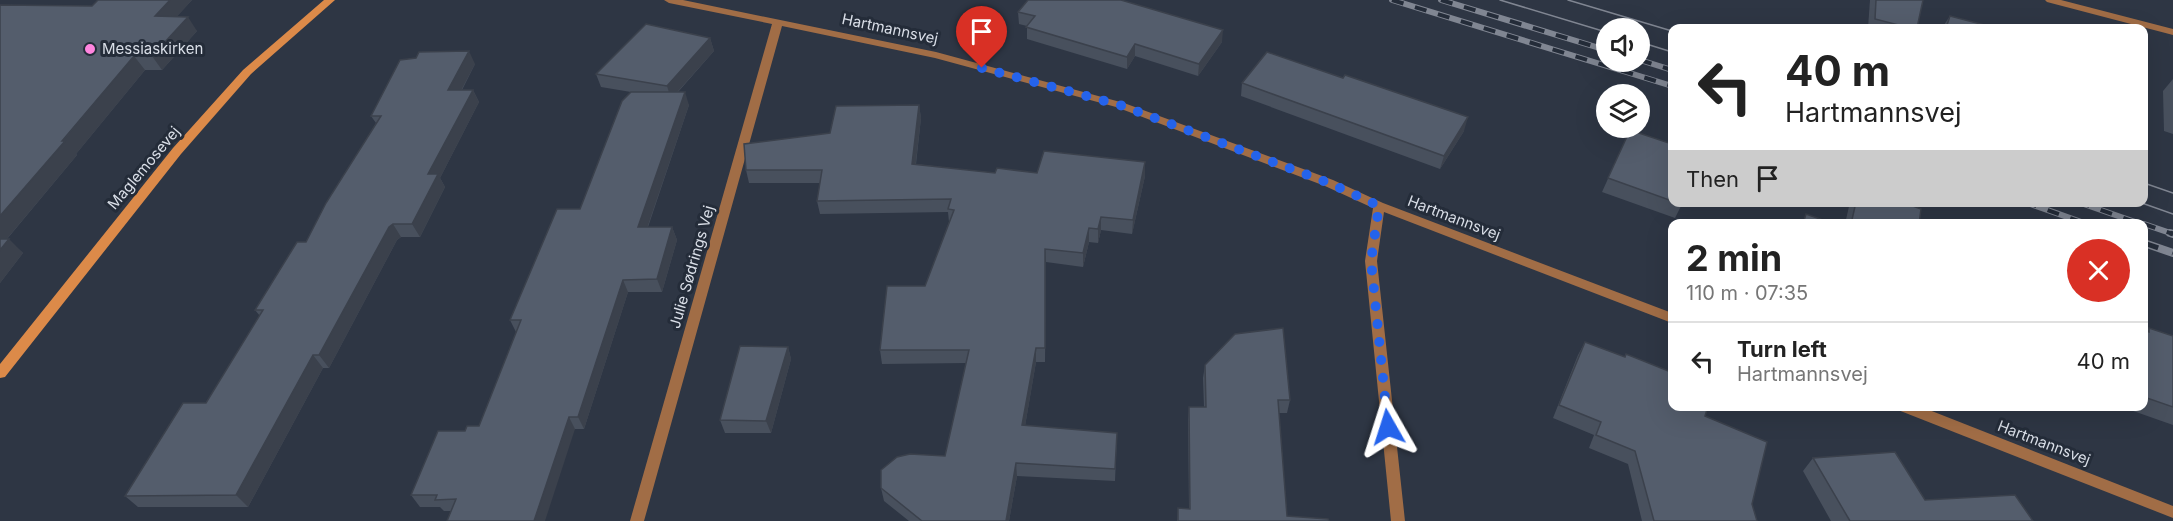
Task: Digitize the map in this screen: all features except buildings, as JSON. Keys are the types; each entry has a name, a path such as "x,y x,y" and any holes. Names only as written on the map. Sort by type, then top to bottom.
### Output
{"street":[{"name":"Maglemosevej","path":"0,373 193,133 247,72 330,0"},
{"name":"Hartmannsvej","path":"669,0 936,55 1120,105 1329,183 1379,206 1668,316"},
{"path":"2050,0 2139,24"},
{"name":"Julie Sødrings Vej","path":"637,521 778,22"},
{"path":"2148,26 2173,33"},
{"path":"1379,206 1371,261 1398,521"},
{"name":"Hartmannsvej","path":"1916,411 2173,512"}],"tram line":[{"path":"1500,0 1596,29"},
{"path":"1568,0 1668,30"},
{"path":"1650,45 1668,51"},
{"path":"2148,184 2173,193"},
{"path":"2148,205 2173,214"}],"railway":[{"path":"1392,0 1668,85"},
{"path":"1441,0 1596,47"},
{"path":"1650,63 1668,69"},
{"path":"2039,207 2073,219"},
{"path":"2092,207 2127,219"},
{"path":"2148,225 2173,234 2170,233"},
{"path":"2148,244 2173,253"}],"place":[{"name":"Messiaskirken","path":"90,49"}],"route":[{"path":"982,68 1120,105 1329,183 1379,206 1371,261 1388,427"}]}
